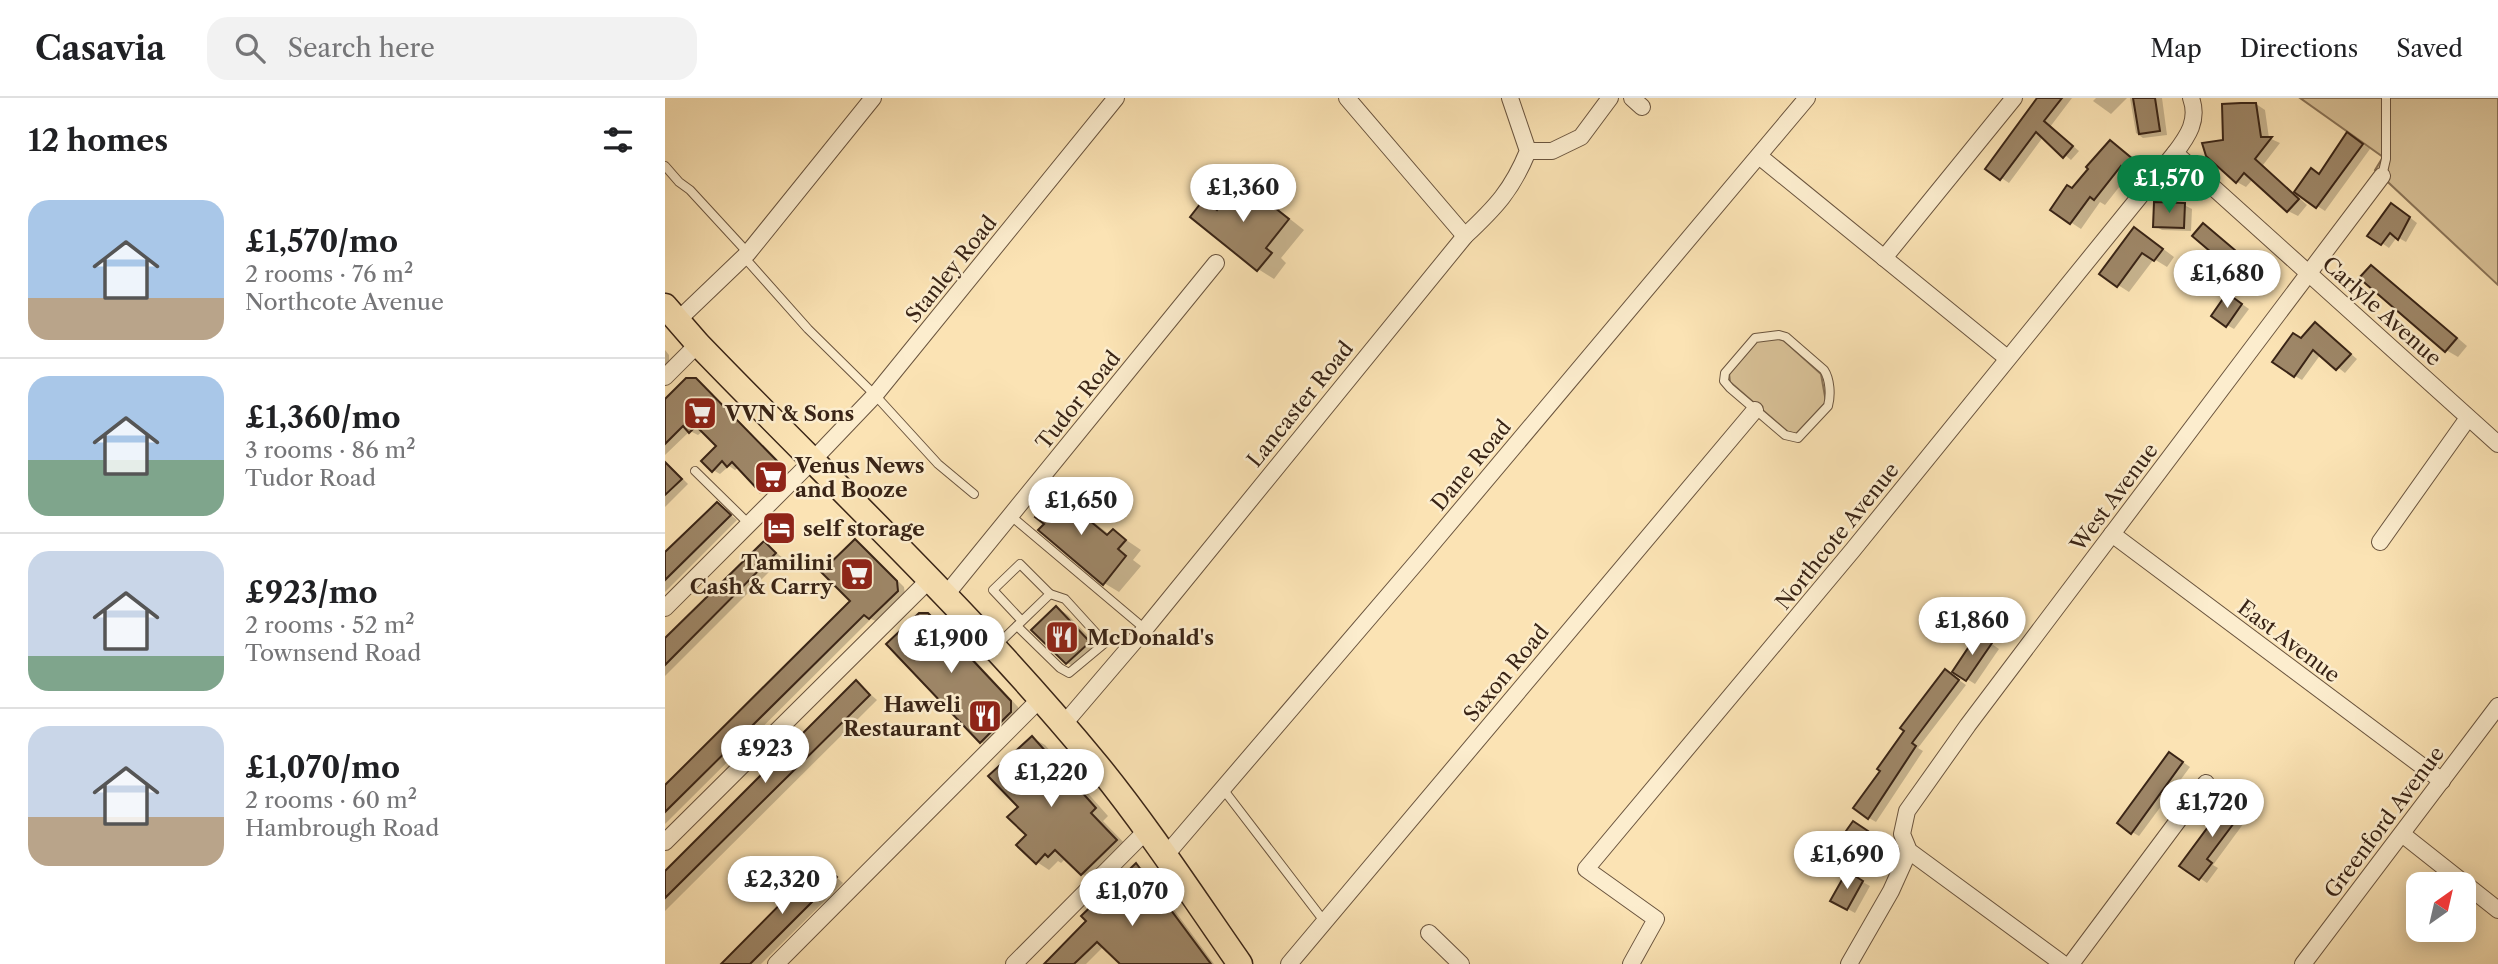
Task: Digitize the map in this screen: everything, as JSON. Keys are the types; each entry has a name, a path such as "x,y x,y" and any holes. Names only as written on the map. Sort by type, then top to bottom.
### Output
{"main road":[{"path":"671,313 1041,699 1147,830 1240,964"}],"street":[{"path":"671,313 746,255 873,98"},
{"name":"Stanley Road","path":"665,608 875,395 1116,98"},
{"path":"1346,98 1465,236"},
{"path":"1510,98 1528,151 1552,151 1581,137 1610,98"},
{"name":"Dane Road","path":"1165,856 1807,98"},
{"path":"1884,258 2014,98"},
{"name":"Northcote Avenue","path":"1631,964 1656,919 1586,869 1852,551 2175,153 2191,129 2193,106"},
{"name":"Lancaster Road","path":"1063,725 1145,629 1465,236 1500,203 1517,177 1528,151"},
{"name":"Carlyle Avenue","path":"2175,153 2498,444"},
{"path":"1759,156 2007,358"},
{"name":"West Avenue","path":"1909,851 1903,841 1902,827 1914,799 2382,176"},
{"name":"Tudor Road","path":"665,842 937,588 1010,516 1216,263"},
{"path":"665,377 698,344"},
{"name":"Saxon Road","path":"1289,964 1755,410"},
{"path":"2380,542 2469,418"},
{"name":"East Avenue","path":"2112,534 2442,781"},
{"path":"776,964 1041,699"},
{"name":"Greenford Avenue","path":"2303,964 2498,706"},
{"path":"2071,964 2206,782"},
{"path":"1014,964 1147,830"},
{"path":"2402,834 2498,909"},
{"path":"1849,964 1891,891 1909,851 2063,964"},
{"path":"1429,933 1461,964"}],"lane":[{"path":"2382,176 2386,159 2386,98"},
{"path":"665,166 690,190 808,328 875,395 938,464 974,494"},
{"path":"1765,335 1783,336 1826,373 1828,405 1798,438 1789,438 1755,410 1726,384 1724,377 1755,338 1765,335"},
{"path":"695,471 749,524"},
{"path":"1010,516 1145,629"},
{"path":"1020,564 1050,594 1065,599 1105,643 1069,673 1060,668 1019,624 993,590 1020,564"},
{"path":"994,649 1050,594"},
{"path":"1223,789 1324,921"}],"shaded area":[{"path":"2300,98 2498,98 2498,285 2375,170 2383,157"},
{"path":"1782,339 1821,374 1826,402 1796,434 1788,432 1730,382 1729,373 1758,340"}],"building":[{"path":"2037,98 2062,98 2044,121 2073,146 2063,158 2036,132 2000,180 1985,169"},
{"path":"2133,98 2155,98 2160,131 2139,134"},
{"path":"2256,103 2261,137 2272,137 2255,159 2299,199 2287,212 2244,173 2236,183 2206,156 2202,143 2223,140 2222,104"},
{"path":"2347,132 2363,144 2316,208 2294,192 2311,168 2319,174"},
{"path":"2110,140 2134,160 2126,170 2121,166 2094,200 2090,197 2070,224 2050,210 2067,185 2072,188"},
{"path":"1241,181 1289,219 1266,248 1272,253 1257,271 1190,217 1204,199 1217,210"},
{"path":"2154,202 2185,203 2184,228 2153,227"},
{"path":"2391,203 2410,217 2398,240 2390,233 2381,245 2367,236"},
{"path":"2203,223 2242,256 2231,269 2192,236"},
{"path":"2134,227 2163,249 2154,261 2142,253 2117,287 2099,274"},
{"path":"2371,265 2457,338 2445,352 2359,278"},
{"path":"2227,293 2242,304 2226,327 2211,316"},
{"path":"2315,322 2351,354 2336,370 2313,350 2294,377 2272,362 2293,333 2301,338"},
{"path":"686,378 696,378 783,467 783,474 768,488 766,486 760,492 732,462 727,467 722,461 712,472 701,461 716,446 696,426 689,433 683,426 665,444 665,399"},
{"path":"665,462 682,479 665,495"},
{"path":"1060,486 1078,501 1073,507 1107,535 1113,529 1126,540 1118,549 1126,556 1103,585 1038,530 1044,524 1035,517"},
{"path":"717,502 731,515 665,580 665,552"},
{"path":"855,539 897,581 898,591 869,619 864,615 665,812 665,785 850,601 821,572"},
{"path":"764,541 776,553 665,665 665,638"},
{"path":"1056,606 1090,642 1066,664 1031,630"},
{"path":"919,613 928,613 1011,701 1011,712 980,743 886,644"},
{"path":"1978,633 1992,643 1966,681 1952,672"},
{"path":"1945,669 1959,680 1912,743 1916,746 1868,819 1853,808 1904,731 1900,728"},
{"path":"856,680 870,695 665,898 665,871"},
{"path":"1032,736 1096,808 1091,813 1117,840 1081,875 1055,850 1048,857 1045,854 1036,864 1016,845 1026,835 1007,817 1018,807 988,776"},
{"path":"2169,752 2183,762 2131,834 2117,823"},
{"path":"2231,796 2246,807 2207,859 2212,863 2199,880 2179,866"},
{"path":"1853,821 1868,831 1849,859 1834,848"},
{"path":"822,862 837,877 750,964 721,964"},
{"path":"1136,863 1211,964 1120,964 1097,942 1074,964 1044,964 1086,921 1081,916"},
{"path":"1847,871 1863,881 1847,910 1830,901"}],"place":[{"name":"VVN & Sons","path":"700,413"},
{"name":"Venus News and Booze","path":"771,477"},
{"name":"self storage","path":"779,528"},
{"name":"Tamilini Cash & Carry","path":"857,574"},
{"name":"McDonald's","path":"1062,637"},
{"name":"Haweli Restaurant","path":"985,716"}]}
